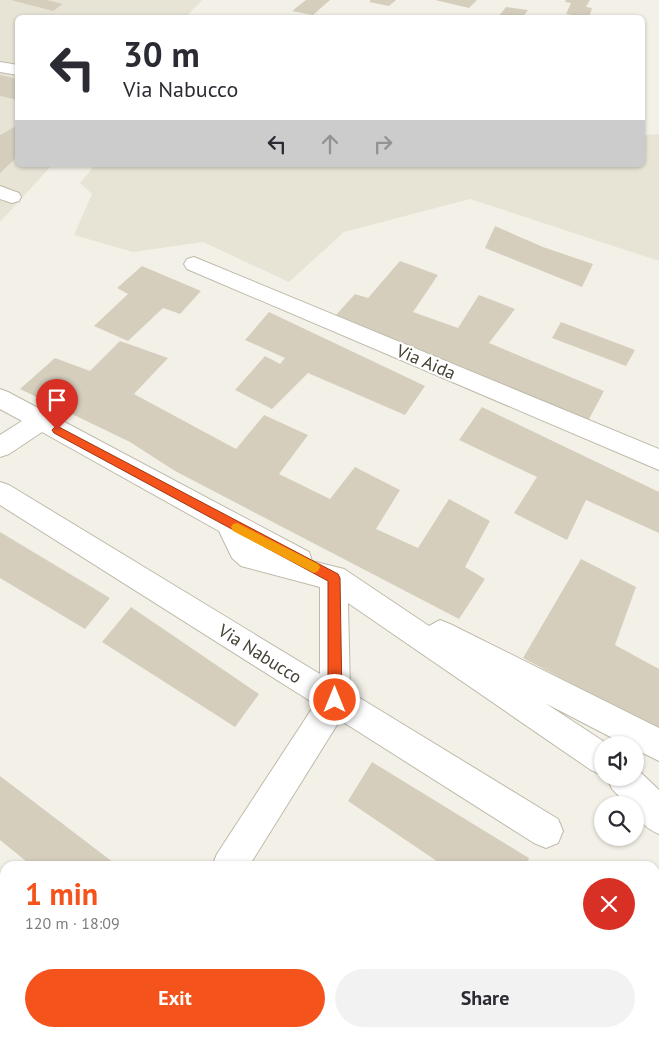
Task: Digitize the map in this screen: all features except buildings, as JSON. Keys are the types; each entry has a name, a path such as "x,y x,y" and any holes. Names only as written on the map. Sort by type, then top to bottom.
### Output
{"street":[{"path":"0,67 15,70"},
{"name":"Via Aida","path":"194,264 659,460"},
{"path":"0,398 228,523 659,746"},
{"path":"0,447 40,421"},
{"name":"Via Nabucco","path":"0,492 546,831"},
{"path":"232,861 335,700 334,578"},
{"path":"334,578 594,755"},
{"path":"644,785 659,794"},
{"path":"631,786 646,800 659,817"}],"shaded area":[{"path":"0,0 202,0 188,15 15,15 15,167 50,167 0,222"},
{"path":"659,134 659,261 470,199 344,232 289,282 203,242 133,252 74,235 92,194 80,183 93,167 645,167 645,135"}],"slow traffic":[{"path":"237,527 314,567"}],"route":[{"path":"57,430 334,578 335,700"}]}
